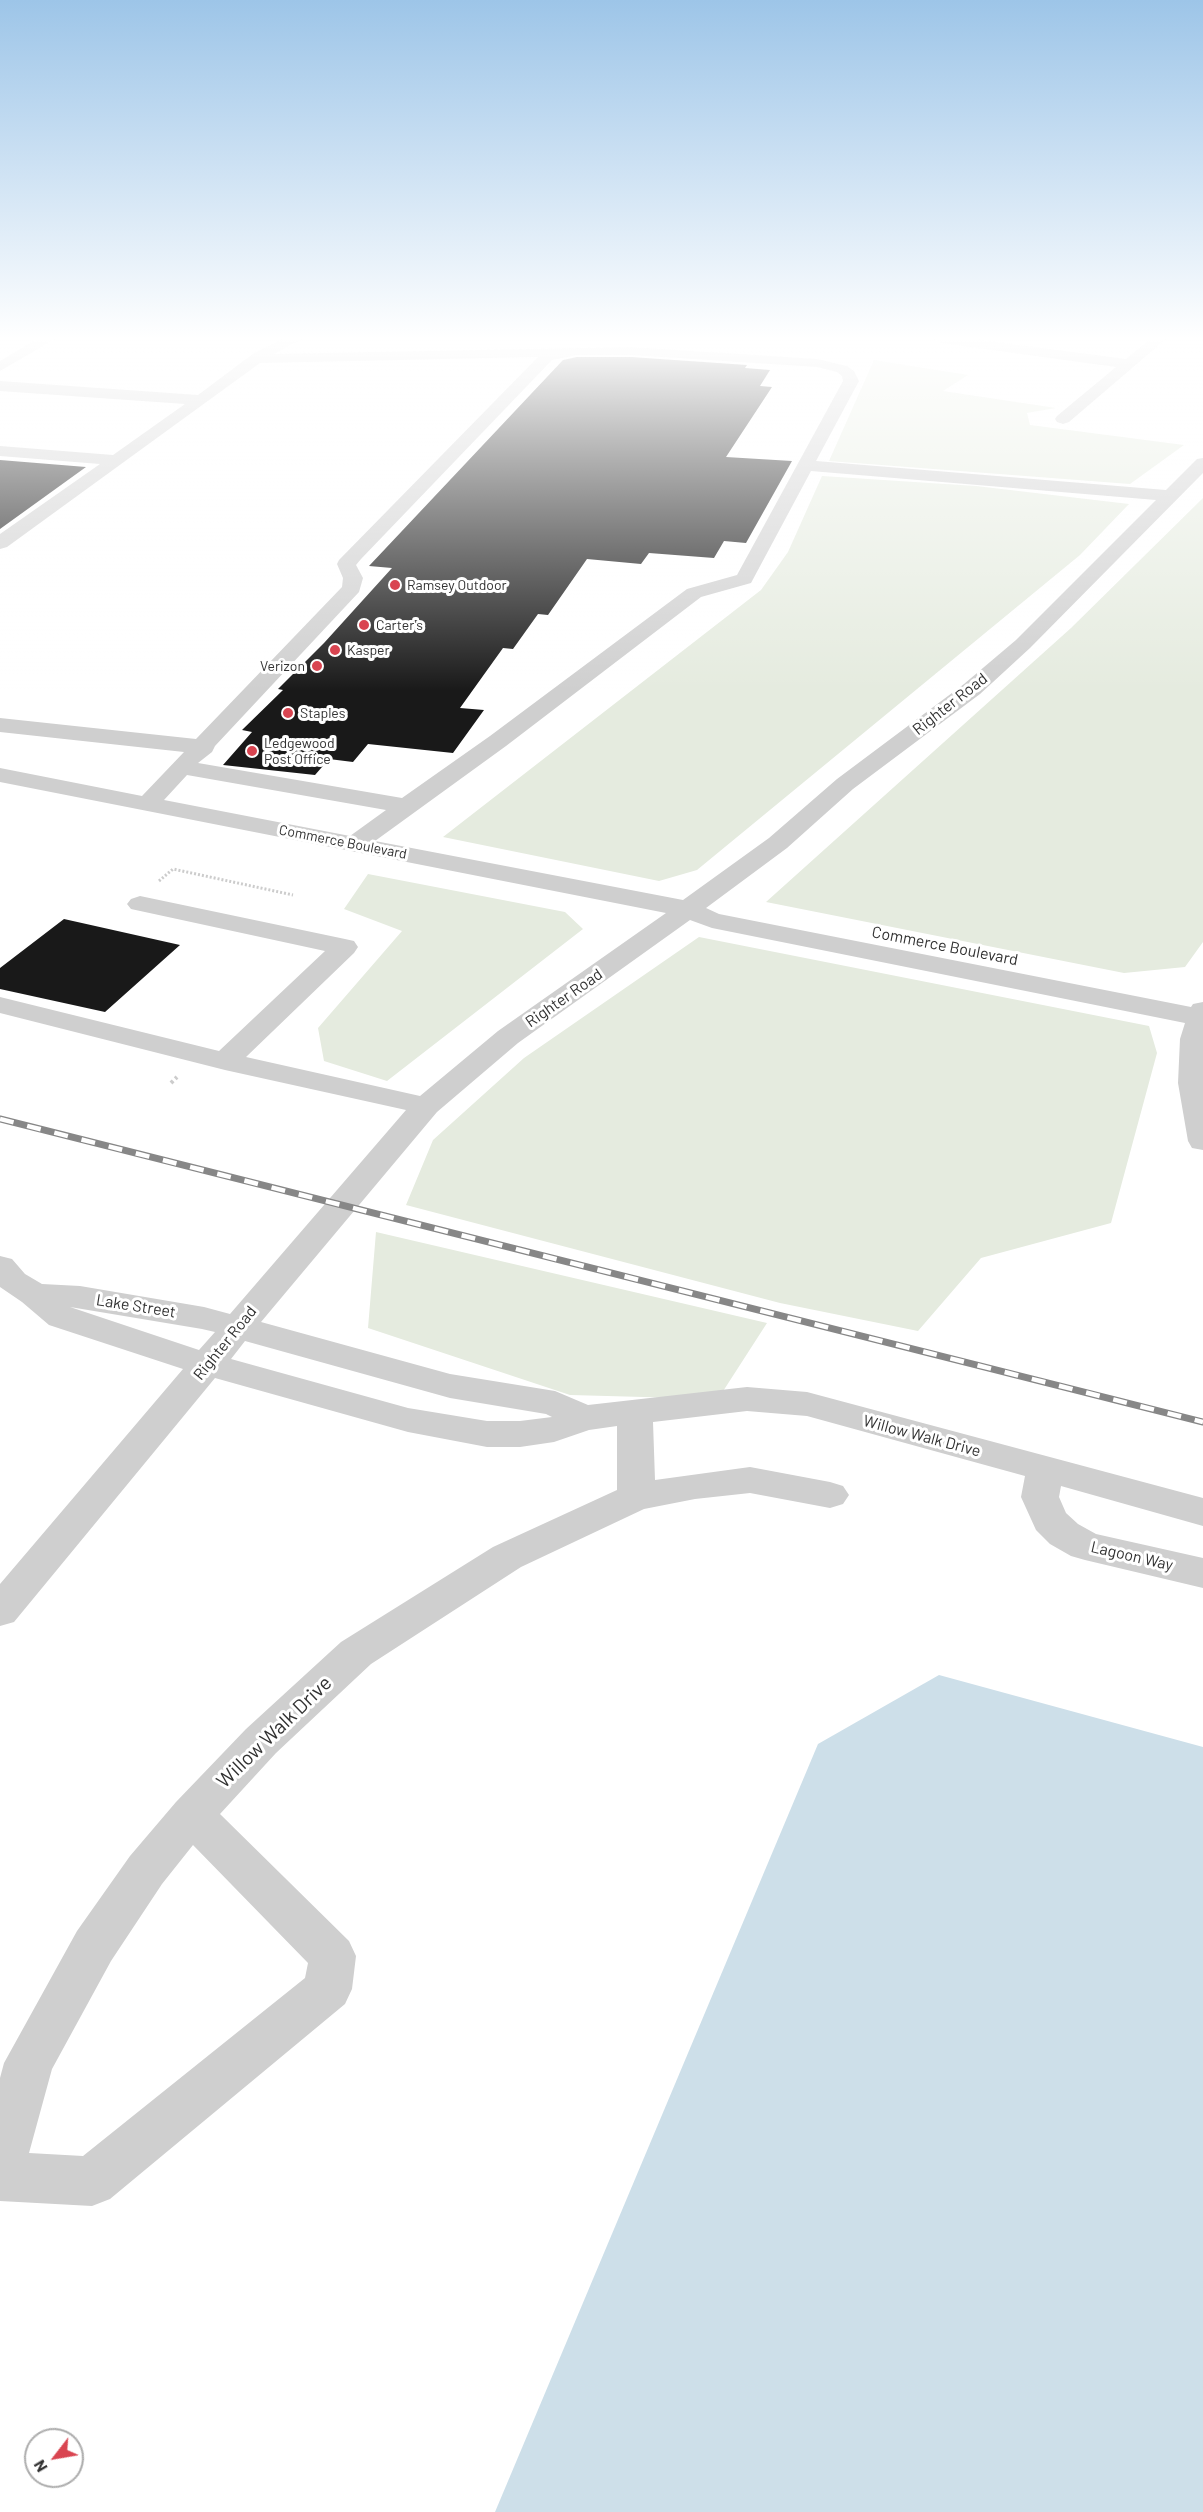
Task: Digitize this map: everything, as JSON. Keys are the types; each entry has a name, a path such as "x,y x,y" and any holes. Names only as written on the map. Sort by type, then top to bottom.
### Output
{"street":[{"path":"66,456 114,460"},
{"path":"0,543 119,456"},
{"path":"148,803 204,747 352,588 353,578 346,564 451,456"},
{"path":"354,844 498,741 694,593 744,579 810,456"},
{"name":"Righter Road","path":"0,1611 208,1365 237,1327 426,1106 508,1036 778,843 845,784 972,689 1023,644 1203,463"},
{"path":"805,465 1172,496"},
{"path":"0,725 204,747"},
{"path":"184,768 406,806"},
{"name":"Commerce Boulevard","path":"0,775 687,909 712,920 1202,1010"},
{"path":"148,894 345,947 225,1061"},
{"path":"0,1005 225,1061 426,1106"},
{"path":"1202,1010 1194,1039 1203,1141"},
{"name":"Lake Street","path":"0,1266 13,1281 34,1294 61,1317 208,1365"},
{"name":"Lake Street","path":"34,1294 80,1297 172,1311 237,1327"},
{"path":"237,1327 450,1386 555,1403 583,1418"},
{"name":"Willow Walk Drive","path":"208,1365 408,1420 487,1434 520,1434 554,1430 583,1418 747,1399 807,1404 1203,1512"},
{"path":"635,1411 636,1497"},
{"name":"Lagoon Way","path":"1046,1470 1040,1497 1050,1520 1064,1534 1085,1546 1203,1573"},
{"name":"Willow Walk Drive","path":"0,2165 28,2063 94,1946 146,1870 192,1815 261,1741 356,1653 507,1557 636,1497 695,1486 750,1480 830,1495"},
{"path":"0,2176 92,2181 328,1989 332,1956 192,1815"}],"path":[{"path":"148,894 173,869 292,895"}],"shaded area":[{"path":"831,456 1168,456 1130,484 829,461"},
{"path":"822,476 976,486 1129,504 1080,555 697,870 659,881 443,837 761,590 788,552"},
{"path":"1203,498 1203,942 1185,967 1124,973 766,902 1071,628"},
{"path":"368,874 565,912 583,929 387,1081 324,1061 318,1028 402,931 344,909"},
{"path":"699,937 1149,1026 1157,1053 1111,1223 981,1258 918,1331 780,1303 406,1205 433,1140 524,1058"},
{"path":"376,1232 767,1323 718,1399 570,1395 368,1328"}],"water":[{"path":"939,1675 1203,1747 1203,2512 495,2512 818,1744"}],"building":[{"path":"472,456 727,456 792,461 746,543 724,541 714,558 649,553 641,564 587,559 548,615 538,614 513,649 503,648 460,708 484,710 453,753 368,744 353,762 329,759 315,775 223,765 252,732 242,730 283,690 278,689 324,643 392,568 369,566"},
{"path":"0,460 86,467 0,529"},
{"path":"64,919 180,945 105,1012 0,989 0,968"}],"railway":[{"path":"0,1119 1203,1422"}],"place":[{"name":"Ramsey Outdoor","path":"395,585"},
{"name":"Carter's","path":"364,625"},
{"name":"Kasper","path":"335,650"},
{"name":"Verizon","path":"317,666"},
{"name":"Staples","path":"288,713"},
{"name":"Ledgewood Post Office","path":"252,751"}]}
